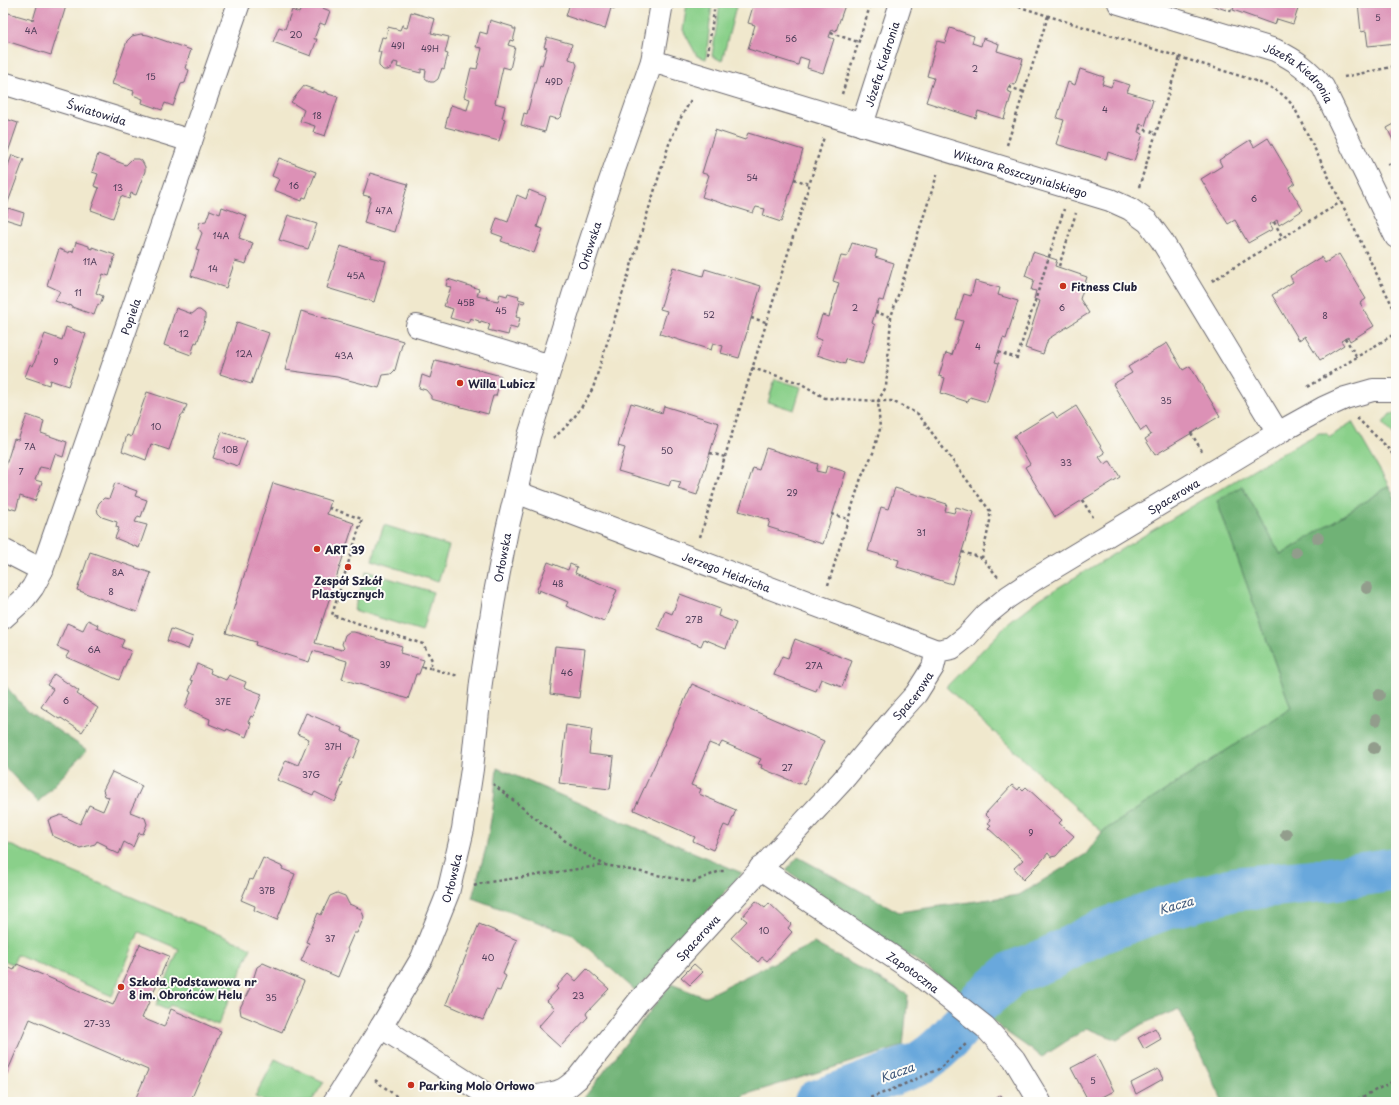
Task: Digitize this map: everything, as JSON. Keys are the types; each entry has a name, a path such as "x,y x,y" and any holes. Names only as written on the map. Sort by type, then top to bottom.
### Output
{"street":[{"name":"Popiela","path":"3,618 24,599 33,587 42,570 239,3"},
{"name":"Orłowska","path":"334,1102 357,1067 422,958 448,893 463,829 472,769 482,674 507,530 516,492 530,436 551,366 609,184 652,61 662,3"},
{"name":"Józefa Kiedronia","path":"862,125 900,3"},
{"name":"Józefa Kiedronia","path":"1119,3 1275,50 1294,59 1309,71 1323,86 1396,237"},
{"name":"Wiktora Roszczynialskiego","path":"652,61 1110,200 1130,209 1148,222 1162,241 1278,432"},
{"name":"Światowida","path":"3,83 191,141"},
{"path":"417,326 551,366"},
{"name":"Spacerowa","path":"506,1102 513,1099 553,1093 565,1088 577,1079 638,1002 842,781 897,714 916,694 933,666 937,651 952,648 966,637 986,615 1035,579 1278,432 1345,398 1373,390 1396,390"},
{"name":"Jerzego Heidricha","path":"516,492 937,651"},
{"path":"3,550 42,570"},
{"name":"Zapotoczna","path":"756,873 914,971 986,1027 1014,1059 1040,1102"},
{"path":"381,1027 498,1102"}],"path":[{"path":"707,58 715,3"},
{"path":"841,98 870,3"},
{"path":"1007,3 1253,80 1278,91 1288,99 1396,313"},
{"path":"1008,144 1048,16"},
{"path":"830,33 858,42"},
{"path":"1141,181 1180,57"},
{"path":"1340,78 1396,66"},
{"path":"1009,87 1024,92"},
{"path":"552,439 563,430 581,410 592,388 669,144 679,121 693,96"},
{"path":"1139,128 1156,134"},
{"path":"699,538 823,142"},
{"path":"1384,166 1396,160"},
{"path":"828,586 861,478 873,453 880,429 878,401 886,387 891,317 940,166"},
{"path":"794,179 809,184"},
{"path":"1213,280 1341,202"},
{"path":"1060,266 1074,220"},
{"path":"1274,222 1283,238"},
{"path":"998,352 1017,358 1045,267"},
{"path":"875,312 891,317"},
{"path":"751,318 766,322"},
{"path":"1303,390 1396,333"},
{"path":"1345,338 1357,357"},
{"path":"752,368 800,383 825,398 892,402 918,414 990,511 990,521 982,558"},
{"path":"1345,398 1351,413 1385,445 1396,458"},
{"path":"1191,433 1203,452"},
{"path":"710,452 725,457"},
{"path":"1082,500 1094,518"},
{"path":"329,508 362,519 332,615 423,644 432,660 430,668"},
{"path":"832,514 848,519"},
{"path":"962,552 982,558 999,578"},
{"path":"422,667 462,677"},
{"path":"490,781 534,818 576,849 605,865 693,882 720,871 756,873"},
{"path":"470,886 605,865"},
{"path":"859,1102 939,1069 986,1027"},
{"path":"357,1067 404,1102"},
{"path":"1352,1102 1396,1080"}],"green space":[{"path":"687,3 712,3 706,59 697,56 683,30"},
{"path":"720,3 737,3 722,61 712,56"},
{"path":"775,379 801,387 794,410 768,402"},
{"path":"1390,414 1396,414 1396,438 1383,423"},
{"path":"1352,422 1389,486 1281,555 1242,486 1217,501 1291,708 1102,832 946,687 1009,623 1041,598 1262,464 1319,433 1326,433 1330,437"},
{"path":"1242,486 1281,555 1389,486 1396,499 1396,1102 1223,1102 1179,1009 1142,1024 1117,1040 1087,1028 1042,1057 1002,1029 956,988 786,870 798,857 899,912 1019,895 1086,854 1102,832 1291,708 1217,501"},
{"path":"384,525 449,546 438,582 372,560"},
{"path":"366,571 433,592 422,631 354,610"},
{"path":"3,683 26,709 87,750 38,802 3,765"},
{"path":"497,768 742,873 636,991 573,935 472,898 486,848 493,808"},
{"path":"3,842 251,948 218,1025 170,1005 167,1010 156,1005 179,949 139,932 112,996 17,955 13,964 3,960"},
{"path":"814,943 908,995 903,1046 744,1095 736,1102 581,1102 671,984 704,997"},
{"path":"275,1059 324,1082 311,1102 267,1102 255,1097"}],"building":[{"path":"38,3 58,3 66,6 51,55 3,40 3,19 5,12 33,20"},
{"path":"303,3 310,3 330,11 325,25 320,23 314,39 317,39 311,56 273,42 279,27 285,29 292,10 299,13"},
{"path":"570,3 616,3 615,9 611,8 605,29 566,16"},
{"path":"754,3 837,3 845,5 836,31 832,29 829,37 834,39 823,73 807,68 809,60 800,57 798,65 748,49 755,25 748,23"},
{"path":"1206,3 1300,3 1293,24 1277,19 1275,25 1233,10 1234,6 1227,4 1226,10"},
{"path":"1358,3 1396,3 1396,43 1368,46 1366,31 1361,32"},
{"path":"411,12 435,19 431,33 449,37 445,53 448,54 444,69 442,68 438,79 434,82 430,82 425,78 426,70 421,69 421,73 397,67 398,63 394,62 392,67 388,70 383,70 379,66 381,52 378,52 382,37 386,38 388,27 400,30 403,25 403,27 407,28"},
{"path":"490,20 516,29 513,41 510,40 508,45 515,47 510,69 503,67 495,103 505,106 502,118 505,119 499,141 445,127 451,105 467,110 470,99 464,97 471,68 477,69 482,48 476,47 480,32 487,34"},
{"path":"950,28 974,36 972,43 981,46 983,38 999,44 997,51 1023,59 1015,85 1010,84 1007,91 1012,93 1004,119 978,111 976,118 926,102 934,78 927,76 937,41 945,43"},
{"path":"141,34 191,50 185,68 189,70 185,83 181,84 173,106 165,103 162,110 142,103 143,99 133,95 134,91 112,84 127,41 132,36"},
{"path":"547,37 572,44 569,59 575,61 577,65 561,116 558,119 549,117 545,132 521,125 524,113 527,114 540,64 542,65 547,48 544,47"},
{"path":"1080,69 1104,77 1102,84 1111,87 1114,80 1130,85 1127,92 1153,100 1145,126 1140,124 1138,132 1143,134 1134,161 1108,152 1106,159 1056,144 1064,120 1057,118 1068,82 1075,85"},
{"path":"304,86 324,93 324,91 338,97 325,136 313,132 315,126 300,121 304,110 291,102"},
{"path":"3,118 18,123 6,158 3,157"},
{"path":"1396,123 1396,146 1387,128"},
{"path":"715,130 745,140 748,133 803,150 781,222 763,216 765,209 756,207 753,213 702,197 709,175 702,173"},
{"path":"1268,138 1295,183 1289,187 1303,210 1279,225 1277,220 1270,224 1273,229 1248,243 1235,220 1228,224 1201,179 1222,166 1219,160 1250,140 1254,147"},
{"path":"98,154 126,165 132,159 139,159 145,167 145,171 136,195 131,193 129,199 121,196 113,218 91,210 99,188 94,186 98,174 92,172"},
{"path":"12,155 24,159 7,205 3,204 3,179"},
{"path":"279,158 316,172 306,198 303,197 302,201 274,190 279,179 272,176"},
{"path":"370,173 408,184 394,232 364,223 371,197 363,195"},
{"path":"529,190 546,197 537,227 543,229 534,253 501,241 503,237 492,233 497,218 508,222 517,195 526,199"},
{"path":"222,207 247,216 239,238 253,243 246,264 235,261 226,288 191,276 199,250 196,249 202,233 198,228 200,222 206,221 210,210 220,214"},
{"path":"8,208 24,213 21,224 5,219"},
{"path":"288,215 317,224 308,249 279,240"},
{"path":"76,242 89,246 89,248 92,249 92,247 115,255 109,276 103,274 96,293 103,296 94,315 55,301 60,291 47,285 59,249 69,253 70,251 73,252"},
{"path":"852,243 877,250 875,257 894,263 883,301 879,300 872,323 875,325 863,364 846,359 845,364 817,355 822,340 815,338 822,315 829,317 839,283 833,281 841,256 847,257"},
{"path":"340,246 386,261 374,302 327,288"},
{"path":"1033,252 1057,260 1055,266 1087,277 1080,299 1089,313 1048,339 1043,354 1025,348 1040,301 1034,299 1036,291 1031,290 1034,280 1025,276"},
{"path":"1339,254 1366,299 1360,303 1374,326 1350,341 1348,337 1341,341 1344,345 1320,360 1305,336 1299,340 1272,295 1293,282 1290,276 1321,257 1325,263"},
{"path":"673,267 703,276 705,269 761,286 739,358 721,353 723,346 713,343 711,350 660,334 667,311 660,309"},
{"path":"448,279 479,289 477,296 486,298 487,296 487,299 498,301 500,294 507,296 508,293 519,296 518,299 525,301 524,303 520,302 516,317 520,318 517,329 510,327 508,335 488,330 490,324 481,321 479,323 479,321 470,318 468,323 450,318 453,309 444,306 451,287 446,286"},
{"path":"975,281 1000,288 998,295 1018,301 1006,339 1003,338 995,362 999,363 987,402 970,397 968,402 941,393 945,378 939,376 946,353 952,355 963,321 956,319 964,294 971,296"},
{"path":"176,308 192,314 197,310 200,310 205,314 205,320 191,355 164,345"},
{"path":"301,311 403,341 395,370 391,374 383,375 379,388 337,377 285,370"},
{"path":"237,322 269,333 251,384 220,374"},
{"path":"66,327 86,334 68,386 50,380 49,385 25,377 30,364 33,366 45,334 62,340"},
{"path":"1167,343 1183,370 1190,366 1220,416 1155,455 1145,439 1151,435 1146,427 1141,431 1113,384 1132,373 1128,367"},
{"name":"Willa Lubicz","path":"435,360 501,376 496,396 493,396 488,414 431,399 431,396 426,390 419,388 422,375 430,378"},
{"path":"147,392 187,405 183,415 181,415 169,450 151,444 146,460 122,451 127,435 131,437"},
{"path":"631,403 662,413 664,406 719,423 697,495 678,489 681,482 671,480 669,486 618,471 625,448 618,446"},
{"path":"1076,406 1105,453 1099,457 1104,464 1110,461 1120,477 1055,517 1025,467 1030,464 1014,436 1053,412 1057,418"},
{"path":"27,415 44,421 41,433 67,442 63,457 55,454 50,469 40,467 35,480 42,482 35,501 20,496 16,510 3,506 3,464 6,465 14,439 18,440"},
{"path":"222,432 247,440 238,466 213,458"},
{"path":"766,448 818,464 816,471 825,473 827,466 846,472 823,544 768,527 770,520 739,511 753,468 759,470"},
{"path":"115,483 137,491 135,496 147,500 141,517 138,516 135,522 147,525 139,548 115,538 119,528 116,527 117,522 102,517 98,513 97,508 99,503 104,498 109,499"},
{"path":"273,483 331,501 327,514 354,523 315,643 342,650 344,648 342,644 345,635 349,632 354,632 402,646 400,653 424,660 419,674 416,674 408,699 342,679 347,661 313,651 309,662 255,645 256,642 226,633"},
{"path":"895,488 947,504 945,511 954,513 956,507 974,512 952,584 897,567 899,560 868,551 881,507 888,509"},
{"path":"90,552 151,573 137,612 77,590"},
{"path":"548,562 568,570 570,564 577,567 575,573 617,590 604,622 566,606 568,602 539,590 538,593 536,592"},
{"path":"680,594 720,609 718,616 736,623 726,648 704,639 701,646 658,629 665,611 672,614"},
{"path":"88,620 98,625 97,628 124,640 121,647 131,651 119,680 66,657 69,652 57,647 67,623 83,630"},
{"path":"171,629 193,637 188,649 167,641"},
{"path":"795,639 852,661 842,687 821,679 816,691 774,675 782,656 788,658"},
{"path":"555,646 585,649 579,698 550,694"},
{"path":"197,664 211,670 210,673 226,680 229,675 246,682 244,687 262,694 253,717 251,716 248,722 251,723 246,737 227,729 226,731 209,724 210,719 185,708 191,692 189,691 193,681 190,680"},
{"path":"54,674 79,691 77,694 98,708 82,732 41,707 53,689 47,685"},
{"path":"692,684 824,741 804,785 761,768 762,765 758,764 761,759 722,742 719,747 709,743 691,785 701,789 699,794 736,810 729,827 724,825 713,850 693,841 695,837 634,810"},
{"path":"306,713 342,728 341,731 361,740 354,758 351,757 345,769 340,782 343,783 335,802 315,792 313,795 277,780 286,760 298,765 309,739 297,734"},
{"path":"566,725 592,729 589,754 614,757 610,789 559,783"},
{"path":"112,772 142,786 130,812 145,818 147,824 143,834 139,833 133,847 124,842 119,854 106,848 107,846 97,841 95,844 80,848 53,836 48,820 61,815 80,824 89,805 103,811 109,797 105,796 103,790"},
{"path":"1012,785 1018,790 1020,787 1023,790 1026,787 1062,820 1059,823 1074,836 1056,856 1051,857 1048,853 1023,880 1014,868 1023,860 988,828 991,825 988,823 990,819 985,814"},
{"path":"263,858 283,867 282,869 295,874 277,920 254,910 255,906 241,900 250,879 253,880"},
{"path":"337,893 345,896 349,904 361,909 364,917 357,933 354,933 347,949 349,950 338,977 301,961 309,943 306,942 318,913 321,915 330,896"},
{"path":"756,901 765,908 769,903 791,924 788,928 792,932 767,961 762,957 758,962 731,938 747,921 742,917"},
{"path":"479,924 517,940 503,974 506,976 500,991 496,990 483,1020 446,1004"},
{"path":"140,944 169,956 142,1018 164,1027 171,1009 221,1031 190,1102 134,1102 148,1070 30,1019 3,1082 3,965 14,970 17,964 113,1005"},
{"path":"263,963 304,981 282,1032 241,1015 240,1008 251,986 257,967"},
{"path":"694,964 703,972 690,985 681,977"},
{"path":"587,969 609,989 587,1012 586,1014 588,1017 560,1047 538,1027 555,1008 547,1001 558,989 556,987 568,974 576,981"},
{"path":"1155,1028 1161,1039 1144,1049 1138,1038"},
{"path":"1096,1055 1114,1091 1093,1102 1089,1102 1071,1068"},
{"path":"1158,1069 1163,1079 1136,1094 1131,1083"},
{"path":"1001,1095 1006,1102 991,1102"}],"waterway":[{"name":"Kacza","path":"978,1003 1014,972 1048,959 1100,932 1162,909 1234,889 1323,880 1396,869"},
{"name":"Kacza","path":"816,1102 919,1064 944,1044 965,1020"}],"place":[{"name":"Fitness Club","path":"1063,286"},
{"name":"Willa Lubicz","path":"460,383"},
{"name":"ART 39","path":"317,549"},
{"name":"Zespół Szkół Plastycznych","path":"348,567"},
{"name":"Szkoła Podstawowa nr 8 im. Obrońców Helu","path":"121,987"},
{"name":"Parking Molo Orłowo","path":"411,1085"}]}
